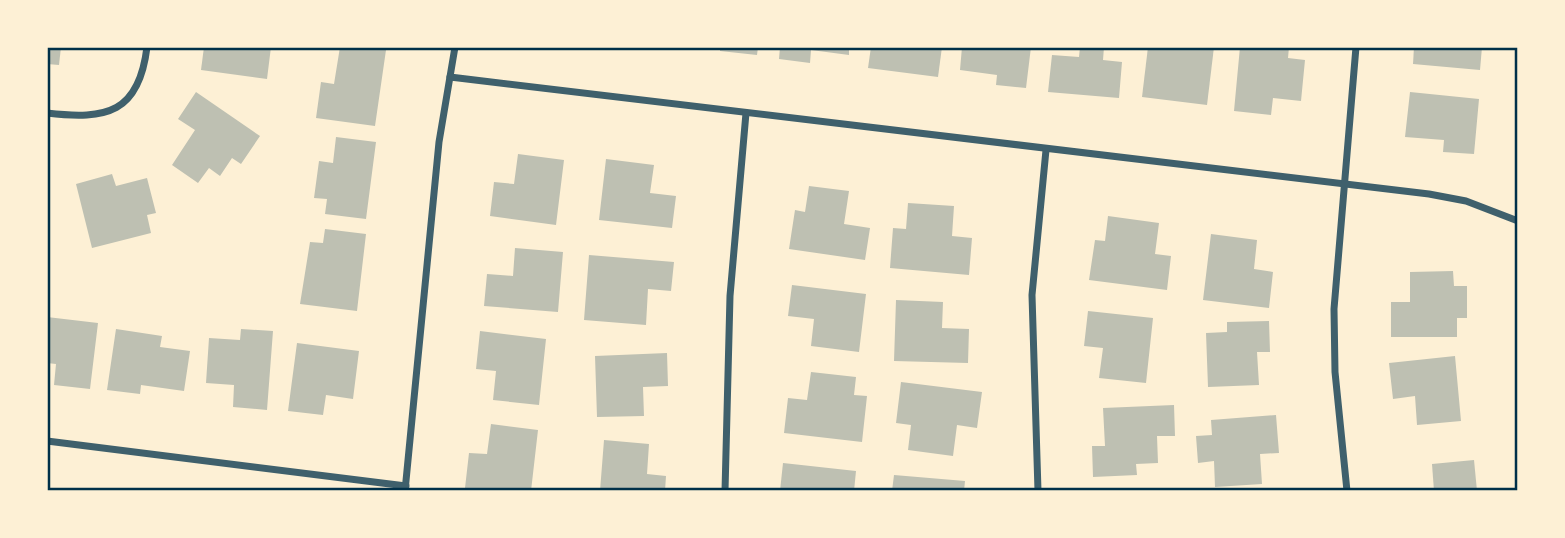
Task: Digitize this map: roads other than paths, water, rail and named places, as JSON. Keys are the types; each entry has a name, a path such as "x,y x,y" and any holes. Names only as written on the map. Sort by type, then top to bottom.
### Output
{"street":[{"path":"47,113 84,117 114,111 136,92 147,47"},
{"path":"47,441 405,488 439,142 455,47"},
{"path":"1347,491 1335,372 1334,309 1356,47"},
{"path":"450,77 1344,184 1466,201 1518,221"},
{"path":"726,491 730,296 746,113"},
{"path":"1038,491 1032,295 1046,150"}]}
